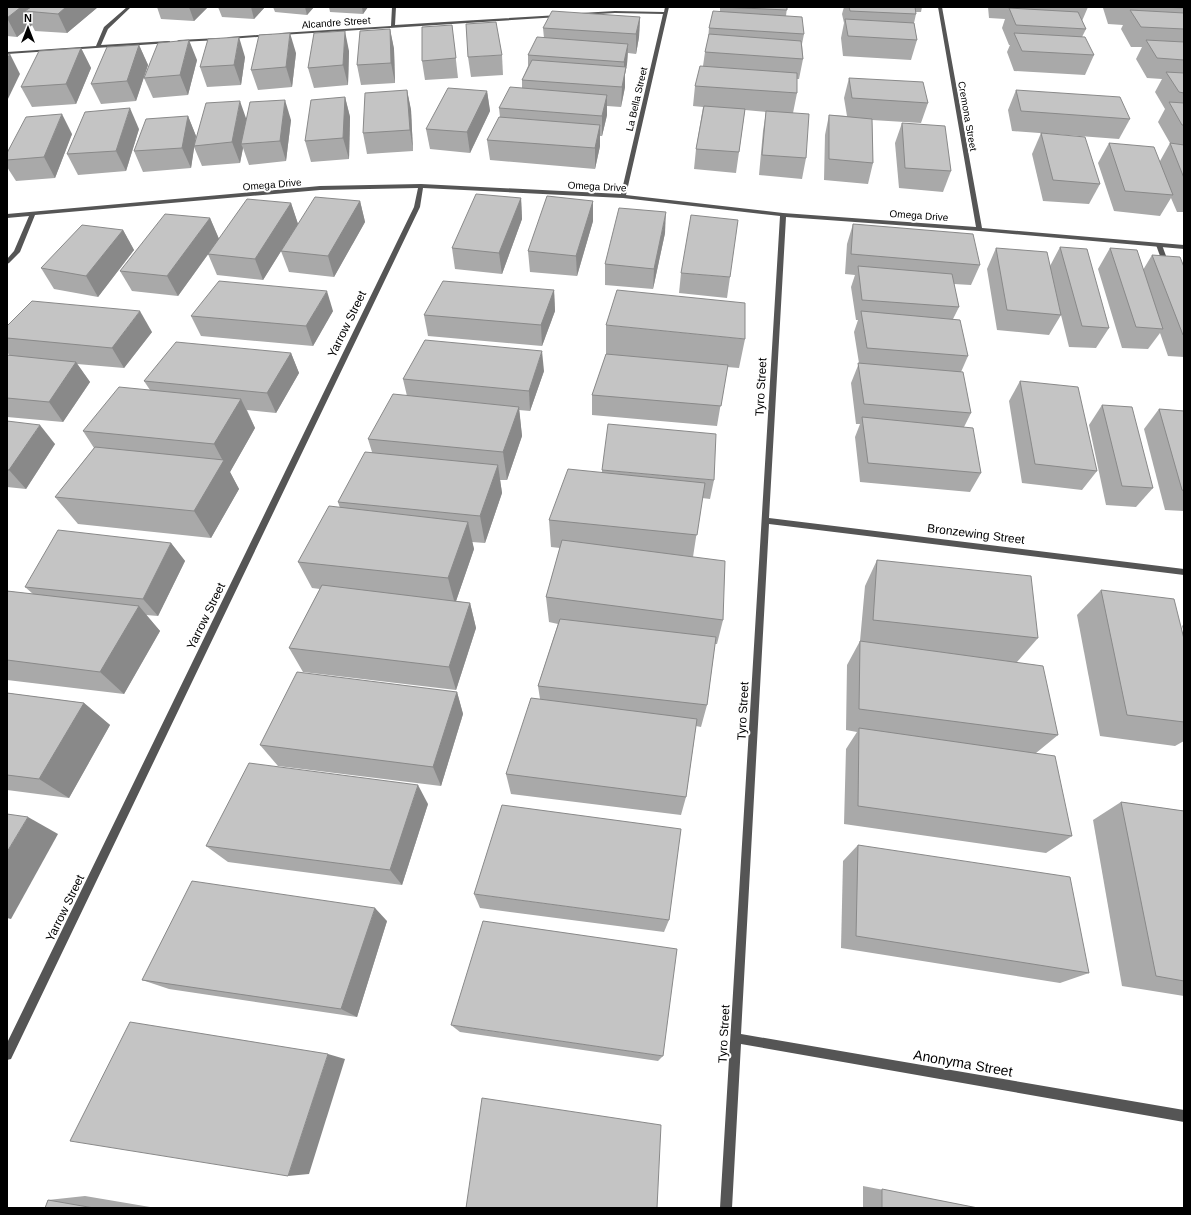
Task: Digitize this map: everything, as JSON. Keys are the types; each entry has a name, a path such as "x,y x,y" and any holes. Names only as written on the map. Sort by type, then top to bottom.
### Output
{"street":[{"path":"98,47 106,28 129,7"},
{"path":"393,27 394,7"},
{"name":"La Bella Street","path":"623,196 667,7"},
{"name":"Cremona Street","path":"940,7 979,229"},
{"path":"575,15 615,12 666,13"},
{"name":"Alcandre Street","path":"7,53 568,15"},
{"name":"Omega Drive","path":"7,216 320,188 421,186 623,196 783,215 979,229 1184,247"},
{"name":"Yarrow Street","path":"7,1055 417,207 421,186"},
{"path":"7,262 17,252 33,213"},
{"name":"Tyro Street","path":"726,1208 783,215"},
{"path":"1159,245 1170,274"},
{"name":"Bronzewing Street","path":"766,521 1184,572"},
{"name":"Anonyma Street","path":"736,1038 1184,1116"}],"building":[{"path":"7,7 21,7 7,18"},
{"path":"31,7 66,7 58,14 25,11"},
{"path":"721,7 787,7 787,10"},
{"path":"849,7 915,7 916,14 850,11"},
{"path":"1160,7 1184,7 1184,8"},
{"path":"1009,8 1078,12 1086,29 1016,25"},
{"path":"1130,10 1184,13 1184,29 1141,27"},
{"path":"552,11 640,17 636,34 543,28"},
{"path":"713,11 802,17 804,34 709,28"},
{"path":"845,19 914,23 917,40 848,36"},
{"path":"496,22 502,55 468,57 466,24"},
{"path":"452,25 456,58 422,61 422,27"},
{"path":"390,29 391,63 357,65 360,31"},
{"path":"345,31 343,65 308,68 314,33"},
{"path":"290,33 286,67 251,70 259,35"},
{"path":"1014,33 1085,37 1094,55 1022,51"},
{"path":"709,34 801,41 803,59 705,52"},
{"path":"239,37 234,65 200,67 208,39"},
{"path":"537,37 628,44 624,62 528,55"},
{"path":"189,40 180,75 144,78 158,43"},
{"path":"1146,40 1184,42 1184,60 1157,58"},
{"path":"139,45 127,81 91,84 107,47"},
{"path":"81,48 66,84 21,87 39,51"},
{"path":"532,60 626,67 622,87 522,80"},
{"path":"700,66 797,73 797,93 695,86"},
{"path":"1166,72 1184,73 1184,93 1179,92"},
{"path":"849,78 923,82 928,103 852,98"},
{"path":"510,87 607,95 602,116 499,108"},
{"path":"448,88 487,91 467,132 426,129"},
{"path":"407,90 410,130 363,133 365,93"},
{"path":"1016,90 1120,97 1130,119 1021,111"},
{"path":"345,97 343,138 305,141 311,100"},
{"path":"285,100 280,141 241,144 250,102"},
{"path":"240,101 232,142 194,146 206,103"},
{"path":"1169,102 1184,103 1184,125 1182,125"},
{"path":"704,106 745,109 739,152 696,149"},
{"path":"130,108 116,151 67,154 85,112"},
{"path":"766,111 809,114 806,158 762,155"},
{"path":"62,114 44,157 7,160 7,153 26,117"},
{"path":"829,115 872,119 873,163 829,159"},
{"path":"188,116 182,148 134,151 146,119"},
{"path":"499,117 600,125 595,148 487,140"},
{"path":"902,123 945,126 951,171 905,168"},
{"path":"1041,133 1085,137 1100,184 1053,180"},
{"path":"1109,143 1154,147 1173,195 1125,191"},
{"path":"1170,143 1184,145 1184,178"},
{"path":"476,194 521,198 499,253 452,248"},
{"path":"547,196 593,201 576,256 528,251"},
{"path":"315,197 360,201 328,256 281,251"},
{"path":"247,199 291,203 255,259 208,254"},
{"path":"619,208 666,212 654,269 605,264"},
{"path":"165,214 210,218 167,276 120,271"},
{"path":"691,215 738,220 730,277 681,273"},
{"path":"853,224 973,234 980,265 851,254"},
{"path":"82,225 123,230 86,276 41,268"},
{"path":"1060,247 1087,249 1109,328 1082,326"},
{"path":"996,248 1047,252 1061,315 1007,310"},
{"path":"1110,248 1137,250 1163,329 1136,327"},
{"path":"1152,255 1180,257 1184,267 1184,335 1183,335"},
{"path":"858,266 952,274 959,307 862,300"},
{"path":"219,281 327,291 306,326 191,316"},
{"path":"443,281 554,290 541,325 424,315"},
{"path":"617,290 745,303 745,339 606,325"},
{"path":"32,301 140,311 112,348 7,338 7,326"},
{"path":"861,311 960,320 968,356 867,348"},
{"path":"425,340 542,351 529,391 403,379"},
{"path":"176,342 291,353 267,393 144,381"},
{"path":"606,354 728,365 721,406 592,395"},
{"path":"7,355 76,362 49,402 7,398"},
{"path":"858,363 963,372 971,413 864,404"},
{"path":"1020,381 1078,387 1097,471 1035,464"},
{"path":"119,387 241,399 214,444 83,431"},
{"path":"393,394 519,407 503,452 368,439"},
{"path":"1102,405 1132,407 1153,488 1122,486"},
{"path":"1159,409 1184,411 1184,491 1182,490"},
{"path":"862,417 973,428 981,473 868,463"},
{"path":"7,421 40,425 9,470 7,470"},
{"path":"608,424 716,434 714,480 602,470"},
{"path":"95,447 224,460 194,511 55,497"},
{"path":"365,452 498,465 480,516 338,502"},
{"path":"568,469 705,483 697,535 549,520"},
{"path":"329,506 468,522 448,578 298,562"},
{"path":"58,530 171,543 143,599 25,587"},
{"path":"562,540 725,561 723,620 546,597"},
{"path":"877,560 1031,576 1038,638 873,620"},
{"path":"322,585 470,603 449,667 289,648"},
{"path":"1101,590 1174,599 1184,639 1184,722 1127,715"},
{"path":"7,591 139,606 100,672 7,660"},
{"path":"560,619 716,637 707,705 538,686"},
{"path":"860,641 1043,666 1058,735 859,709"},
{"path":"297,672 457,692 433,767 260,745"},
{"path":"7,693 84,703 39,779 7,775"},
{"path":"531,698 697,719 686,797 506,774"},
{"path":"859,728 1055,756 1072,836 858,806"},
{"path":"249,763 418,785 390,870 206,846"},
{"path":"1121,802 1184,811 1184,981 1156,976"},
{"path":"502,805 681,829 669,920 474,894"},
{"path":"7,814 28,817 7,852"},
{"path":"858,845 1070,877 1089,973 856,936"},
{"path":"192,881 375,908 341,1009 142,980"},
{"path":"483,921 677,949 663,1056 451,1025"},
{"path":"130,1022 328,1054 288,1176 70,1141"},
{"path":"482,1098 661,1125 657,1208 466,1208"},
{"path":"882,1189 978,1208 882,1208"},
{"path":"48,1200 94,1208 45,1208"}]}
